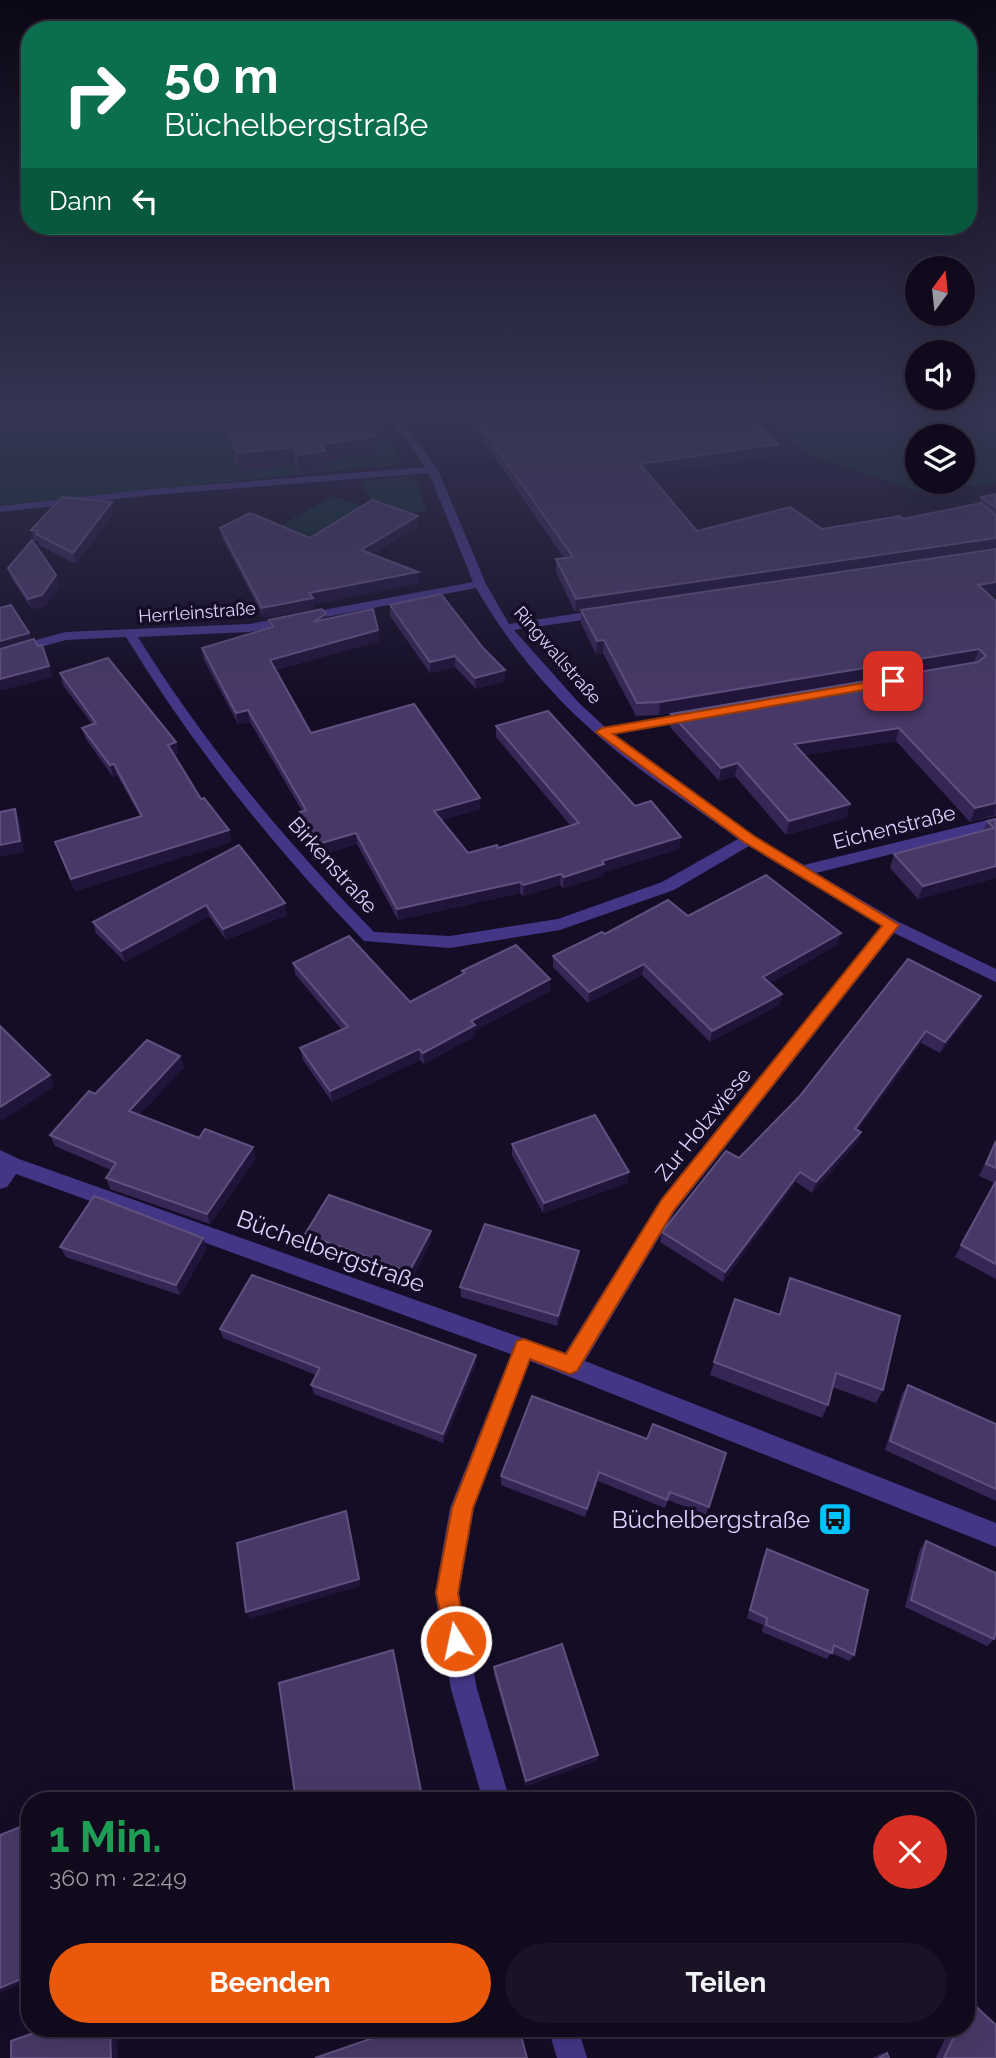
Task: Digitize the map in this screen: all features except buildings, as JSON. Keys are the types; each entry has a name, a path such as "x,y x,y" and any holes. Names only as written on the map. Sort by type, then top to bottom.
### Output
{"street":[{"name":"Ringwallstraße","path":"449,508 480,584 505,628 574,706 602,732 749,839 891,925 996,976"},
{"name":"Herrleinstraße","path":"0,654 65,636 249,628 480,584"},
{"path":"505,628 613,612"},
{"name":"Birkenstraße","path":"130,634 155,676 247,798 324,891 370,937 450,942 560,924 668,886 749,839"},
{"path":"602,732 712,713"},
{"name":"Eichenstraße","path":"802,871 996,823"},
{"name":"Zur Holzwiese","path":"570,1365 668,1205 891,925"},
{"name":"Büchelbergstraße","path":"4,1168 570,1365 996,1535"},
{"path":"494,1792 464,1689 447,1593 462,1508 524,1348"},
{"path":"566,2037 572,2058"}],"green space":[{"path":"312,508 367,508 316,538 282,525"},
{"path":"374,508 425,508 426,511 396,516"}],"place":[{"name":"Büchelbergstraße","path":"835,1519"}],"route":[{"path":"456,1641 447,1593 462,1508 524,1348 570,1365 668,1205 891,925 749,839 602,732 893,681"}]}
